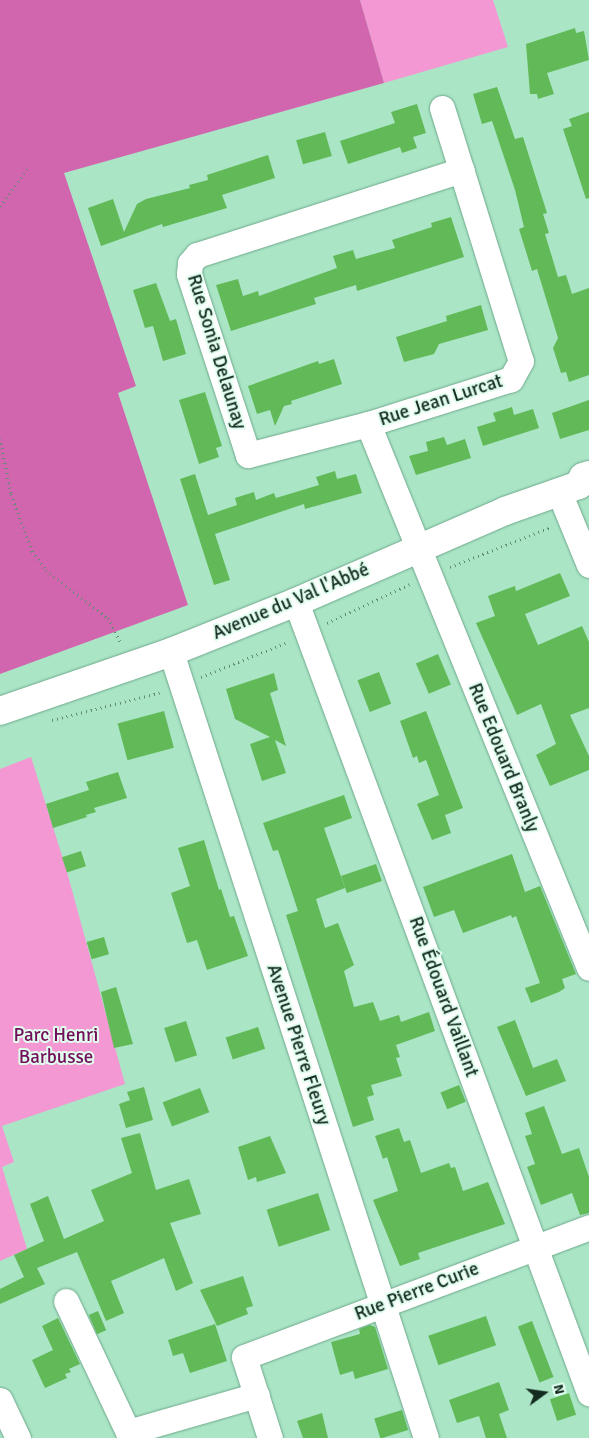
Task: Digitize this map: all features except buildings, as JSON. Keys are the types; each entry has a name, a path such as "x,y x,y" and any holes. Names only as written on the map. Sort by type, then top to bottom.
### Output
{"main road":[{"name":"Avenue du Val l'Abbé","path":"0,712 171,652 296,602 417,548 579,486"}],"street":[{"name":"Rue Jean Lurcat","path":"417,548 368,424 511,379 521,360 442,108"},
{"name":"Rue Sonia Delaunay","path":"368,424 248,455 189,274 190,263 197,255 462,170"},
{"path":"579,486 589,566"},
{"name":"Rue Edouard Branly","path":"417,548 589,968"},
{"name":"Rue Édouard Vaillant","path":"296,602 589,1393"},
{"name":"Avenue Pierre Fleury","path":"171,652 426,1438"},
{"name":"Rue Pierre Curie","path":"256,1395 244,1357 589,1227"},
{"path":"66,1301 128,1432 256,1395 270,1438"},
{"path":"0,1400 18,1438"}],"path":[{"path":"0,206 27,169"},
{"path":"0,438 11,494 32,551 46,570 108,618 121,644"},
{"path":"198,678 298,638"},
{"path":"48,721 170,690"}],"green space":[{"path":"360,0 493,0 508,47 384,83"},
{"name":"Parc Henri Barbusse","path":"31,757 67,872 125,1084 2,1126 14,1162 2,1167 27,1249 0,1261 0,769"}],"shaded area":[{"path":"0,0 360,0 384,83 64,173 136,386 118,393 188,605 0,674"}]}
